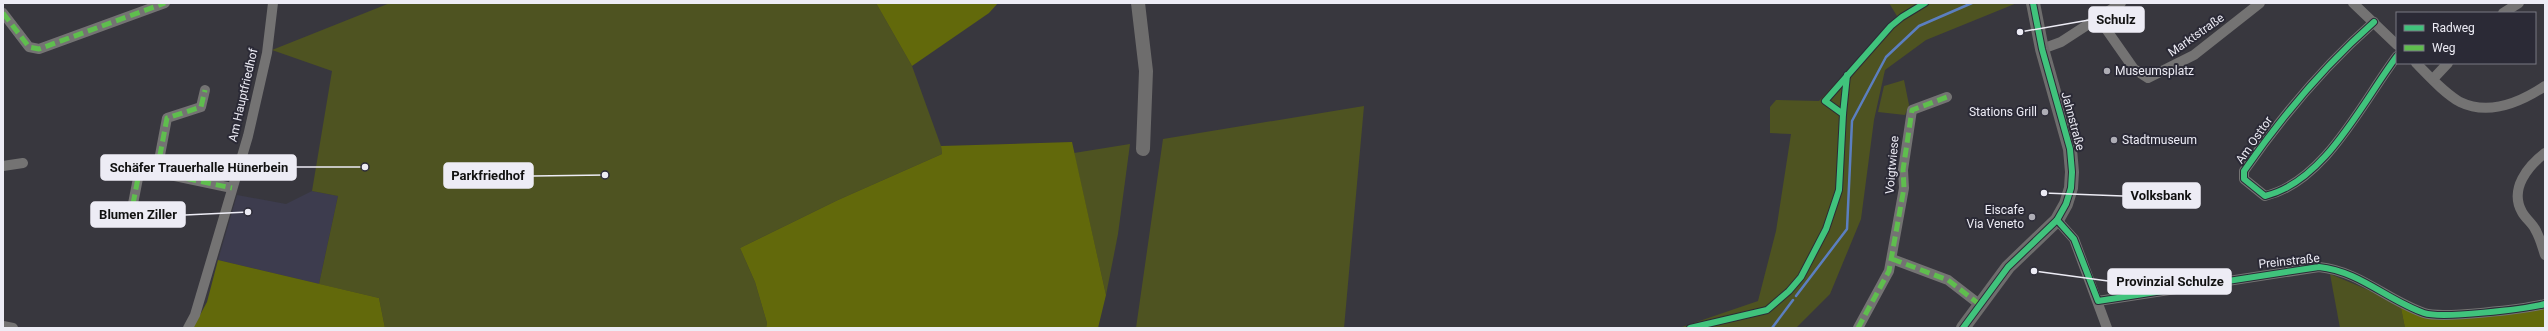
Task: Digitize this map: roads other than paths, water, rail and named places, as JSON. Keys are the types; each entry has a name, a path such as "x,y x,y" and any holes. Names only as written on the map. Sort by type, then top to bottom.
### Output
{"main road":[{"path":"1138,3 1146,71 1143,149"},
{"name":"Jahnstraße","path":"1963,328 1979,304 2008,268 2057,220 2068,200 2071,188 2072,162 2042,49 2033,3"}],"street":[{"path":"3,13 29,47 39,49 165,3"},
{"name":"Am Hauptfriedhof","path":"188,328 195,315 248,136 266,53 273,3"},
{"path":"2042,49 2061,42 2122,3"},
{"name":"Marktstraße","path":"2099,19 2134,69 2148,78 2194,56 2260,3"},
{"path":"2353,3 2396,44"},
{"path":"2505,12 2519,3"},
{"name":"Am Osttor","path":"2374,22 2327,65 2305,90 2244,172 2244,179 2265,196 2303,176 2337,141 2396,57"},
{"path":"2417,64 2432,79 2460,102 2483,108 2507,105 2545,86"},
{"path":"2432,79 2447,64"},
{"path":"157,172 168,118 201,107 205,90"},
{"name":"Voigtwiese","path":"1858,328 1889,271 1892,259 1904,188 1903,170 1912,110 1947,97"},
{"path":"2545,153 2532,164 2525,173 2518,195 2522,212 2535,229 2545,255"},
{"path":"3,166 23,163"},
{"path":"113,163 232,188"},
{"path":"130,219 140,168"},
{"path":"2057,220 2074,238 2107,328"},
{"path":"1892,259 1948,280 1979,304"},
{"name":"Preinstraße","path":"2098,301 2319,267 2330,268 2354,277 2426,313 2465,313 2545,304"},
{"path":"3,326 13,328"}],"waterway":[{"path":"1796,296 1847,229 1852,121 1886,57 1919,26 1972,3"},
{"path":"1772,328 1793,300"}],"place":[{"name":"Schulz","path":"2020,32"},
{"name":"Museumsplatz","path":"2107,71"},
{"name":"Stations Grill","path":"2045,112"},
{"name":"Stadtmuseum","path":"2114,140"},
{"name":"Schäfer Trauerhalle Hünerbein","path":"365,167"},
{"name":"Parkfriedhof","path":"605,175"},
{"name":"Volksbank","path":"2044,193"},
{"name":"Blumen Ziller","path":"248,212"},
{"name":"Eiscafe Via Veneto","path":"2032,217"},
{"name":"Provinzial Schulze","path":"2034,271"}]}
